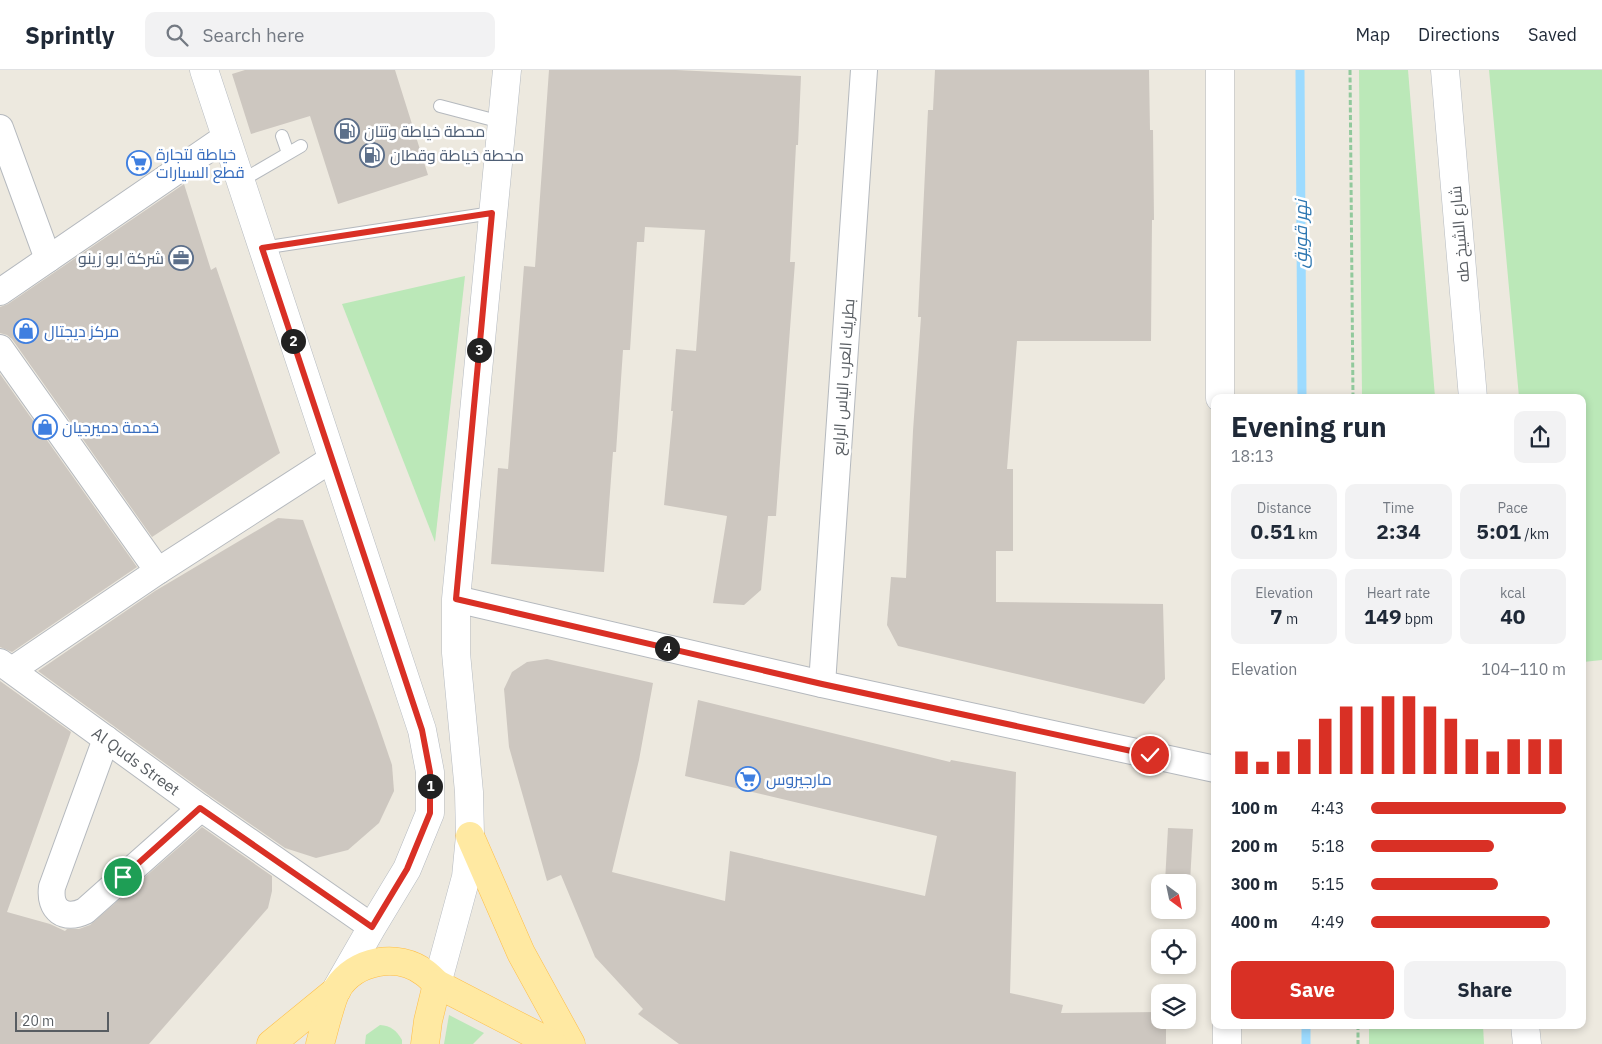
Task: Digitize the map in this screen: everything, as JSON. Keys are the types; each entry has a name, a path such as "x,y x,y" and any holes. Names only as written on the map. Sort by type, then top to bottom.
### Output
{"main road":[{"path":"204,70 422,730 430,772 430,813 407,869 336,990 320,1044"},
{"path":"425,1044 436,984 466,877 470,836 470,792 456,653 456,599 506,70"},
{"path":"1220,70 1220,394"},
{"name":"شارع الشيخ طه","path":"1446,70 1473,394"},
{"path":"470,836 521,953 571,1044"},
{"path":"271,1044 336,990 347,977 361,967 377,962 393,961 410,964 425,972 436,984 553,1044"},
{"path":"1227,1029 1227,1044"},
{"path":"1525,1029 1527,1044"}],"street":[{"name":"بطريك العرب الياس الرابع","path":"822,684 864,70"},
{"path":"0,128 48,259"},
{"path":"0,292 226,137"},
{"path":"0,348 158,572"},
{"path":"6,666 158,572 332,459"},
{"path":"456,599 822,684 1211,768"},
{"name":"Al Quds Street","path":"6,666 200,808 372,927"},
{"path":"106,739 52,887 50,896 53,905 59,912 68,916 85,911 200,808"}],"lane":[{"path":"440,106 501,122"},
{"path":"282,136 288,153"},
{"path":"241,181 301,146"},
{"path":"262,248 492,213"}],"path":[{"path":"1350,70 1353,394"},
{"path":"1358,1029 1358,1044"}],"green space":[{"path":"1359,70 1408,70 1435,394 1362,394"},
{"path":"1489,70 1602,70 1602,660 1586,662 1586,394 1519,394"},
{"path":"465,276 435,542 342,304"},
{"path":"449,1015 484,1033 473,1044 444,1044"},
{"path":"380,1025 387,1026 395,1031 402,1040 402,1044 365,1044 366,1035"},
{"path":"1369,1029 1483,1029 1484,1044 1369,1044"}],"building":[{"name":"محطة خياطة وقطان","path":"245,70 395,70 428,175 338,204 310,116 251,134 232,74"},
{"path":"549,70 676,70 801,76 790,262 795,262 776,516 768,516 761,590 744,605 713,603 727,516 664,505 673,411 671,411 676,349 696,351 705,230 645,227 644,242 637,242 630,350 623,350 616,452 613,452 604,572 491,564 498,468 508,469 524,266 535,267"},
{"path":"935,70 1149,70 1150,130 1153,130 1154,220 1152,220 1151,341 1017,341 1007,469 1013,469 1013,551 996,551 996,602 1163,604 1165,679 1144,704 898,646 887,625 891,577 906,578 921,317 918,317 928,110 933,110"},
{"path":"184,184 211,270 216,267 280,453 152,537 12,339 0,333 0,307 8,304"},
{"path":"0,374 137,567 12,652 0,647"},
{"path":"278,518 303,520 392,765 394,791 379,823 348,850 316,858 285,848 38,671 155,591"},
{"path":"547,659 653,683 639,760 612,872 725,901 730,851 925,896 937,836 685,776 698,700 950,762 951,760 1016,772 1010,993 1063,1005 1061,1013 1151,1012 1151,1029 1166,1029 1166,1044 679,1044 638,1014 643,1009 595,957 561,875 547,881 509,747 504,689 512,672 527,662"},
{"path":"0,681 71,732 7,912 50,924 65,931 90,925 202,827 272,876 272,891 268,908 149,1044 0,1044"},
{"path":"1168,828 1193,829 1190,874 1165,874"}],"waterway":[{"name":"نهر قويق","path":"1300,70 1302,394"},
{"name":"نهر قويق","path":"1306,1029 1306,1044"}],"place":[{"name":"محطة خياطة وتتان","path":"347,131"},
{"name":"محطة خياطة وقطان","path":"372,155"},
{"name":"خياطة لتجارة قطع السيارات","path":"139,163"},
{"name":"شركة ابو زينو","path":"181,258"},
{"name":"مركز ديجتال","path":"26,331"},
{"name":"خدمة دميرجيان","path":"45,427"},
{"name":"مارجيروس","path":"748,779"}],"route":[{"path":"123,877 200,808 372,927 407,869 430,813 430,772 422,730 262,248 492,213 456,599 822,684 1150,755"}]}
